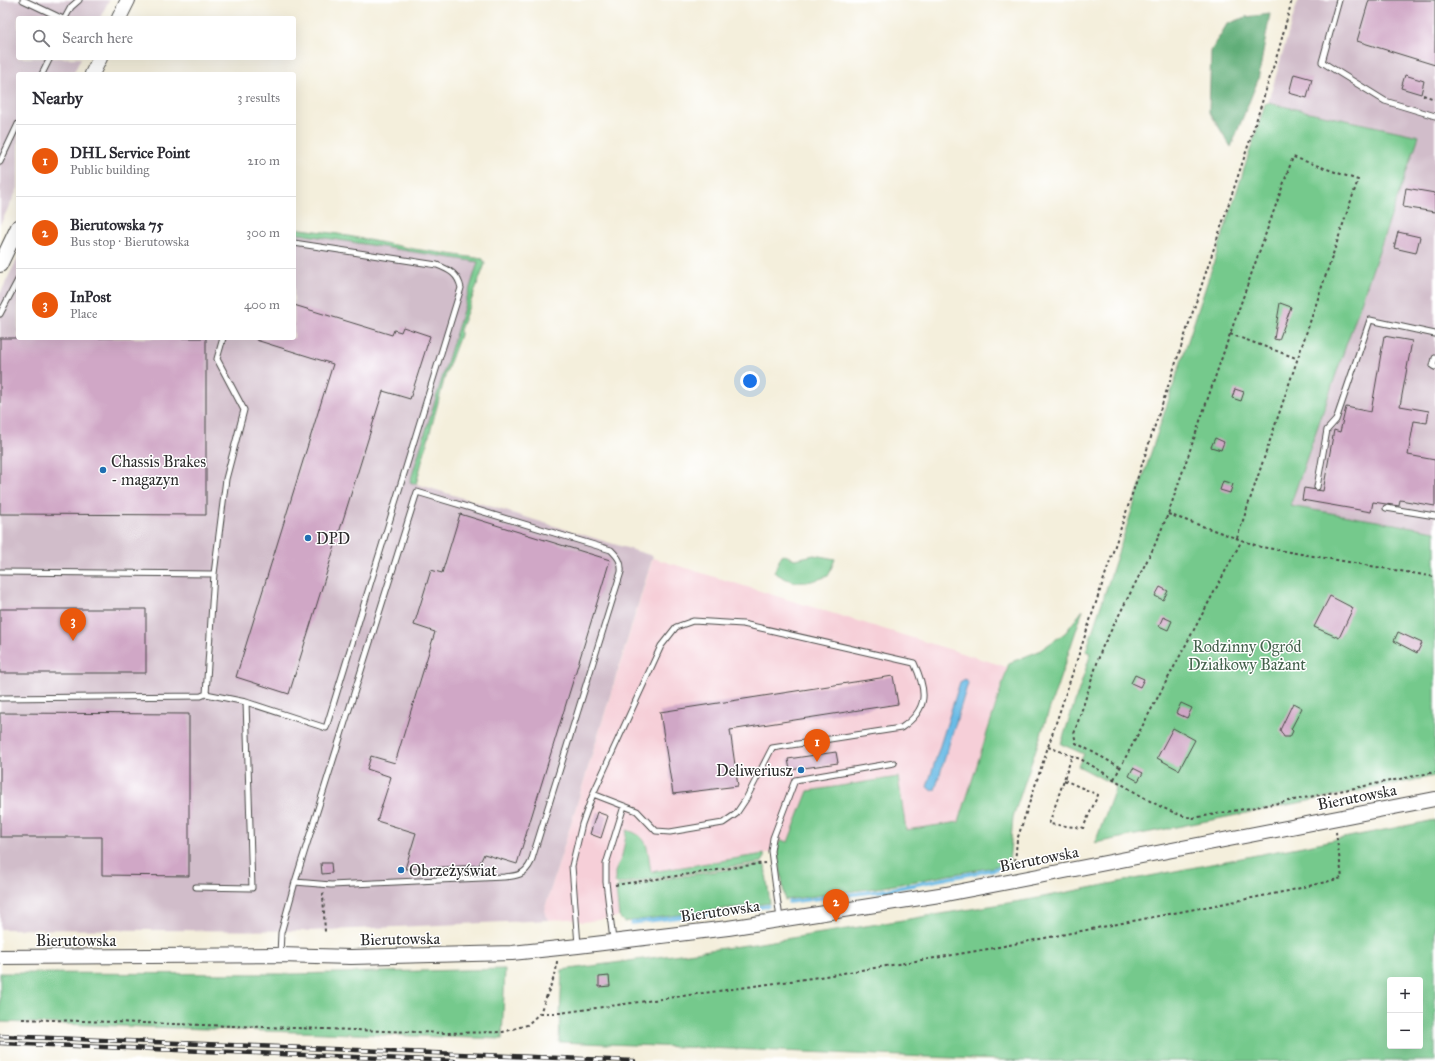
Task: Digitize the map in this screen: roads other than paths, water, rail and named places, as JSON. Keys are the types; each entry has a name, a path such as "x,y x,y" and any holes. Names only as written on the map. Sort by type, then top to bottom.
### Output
{"street":[{"path":"121,16 128,0"},
{"path":"93,72 99,60"},
{"path":"0,265 16,232"},
{"name":"Bierutowska","path":"0,957 280,955 351,958 512,953 556,949 780,920 946,894 1435,798"}],"lane":[{"path":"23,0 57,16"},
{"path":"66,16 70,7 70,0"},
{"path":"70,7 79,0"},
{"path":"1339,0 1322,62 1385,101 1435,116"},
{"path":"43,72 49,60"},
{"path":"0,162 16,128"},
{"path":"0,698 201,696 206,694 246,702 326,728 461,288 460,282 454,272 437,265 296,243"},
{"path":"0,314 16,284"},
{"path":"1317,487 1327,430 1336,420 1370,320 1435,334"},
{"path":"206,694 214,574 226,479 244,410 217,359 222,340"},
{"path":"1435,358 1433,366 1435,367"},
{"path":"280,955 281,933 294,882 417,492 611,550 619,558 622,566 621,572 529,868 521,874 504,877 324,885 294,882"},
{"path":"1386,508 1435,516"},
{"path":"0,572 214,574"},
{"path":"578,946 572,866 582,824 593,794 661,646 676,627 693,621 743,624 914,663 922,680 924,699 914,719 901,728 772,748 746,799 736,814 723,823 670,832 656,831 637,811 593,794"},
{"path":"196,888 252,888 246,702"},
{"path":"780,920 771,851 773,838 795,780 894,763"},
{"path":"613,942 606,864 624,806"}],"water":[{"path":"965,679 968,683 935,790 932,791 927,787 960,682"}],"waterway":[{"path":"789,902 887,890 1005,867"},
{"path":"728,912 768,906"},
{"path":"632,923 711,913"}],"railway":[{"path":"0,1036 634,1061"},
{"path":"0,1043 454,1061"}],"place":[{"name":"Chassis Brakes - magazyn","path":"103,470"},
{"name":"DPD","path":"308,538"},
{"name":"InPost","path":"73,641"},
{"name":"DHL Service Point","path":"817,762"},
{"name":"Deliweriusz","path":"801,770"},
{"name":"Obrzeżyświat","path":"401,870"},
{"name":"Bierutowska 75","path":"836,922"}],"park label":[{"name":"Rodzinny Ogród Działkowy Bażant","path":"1247,655"}]}
